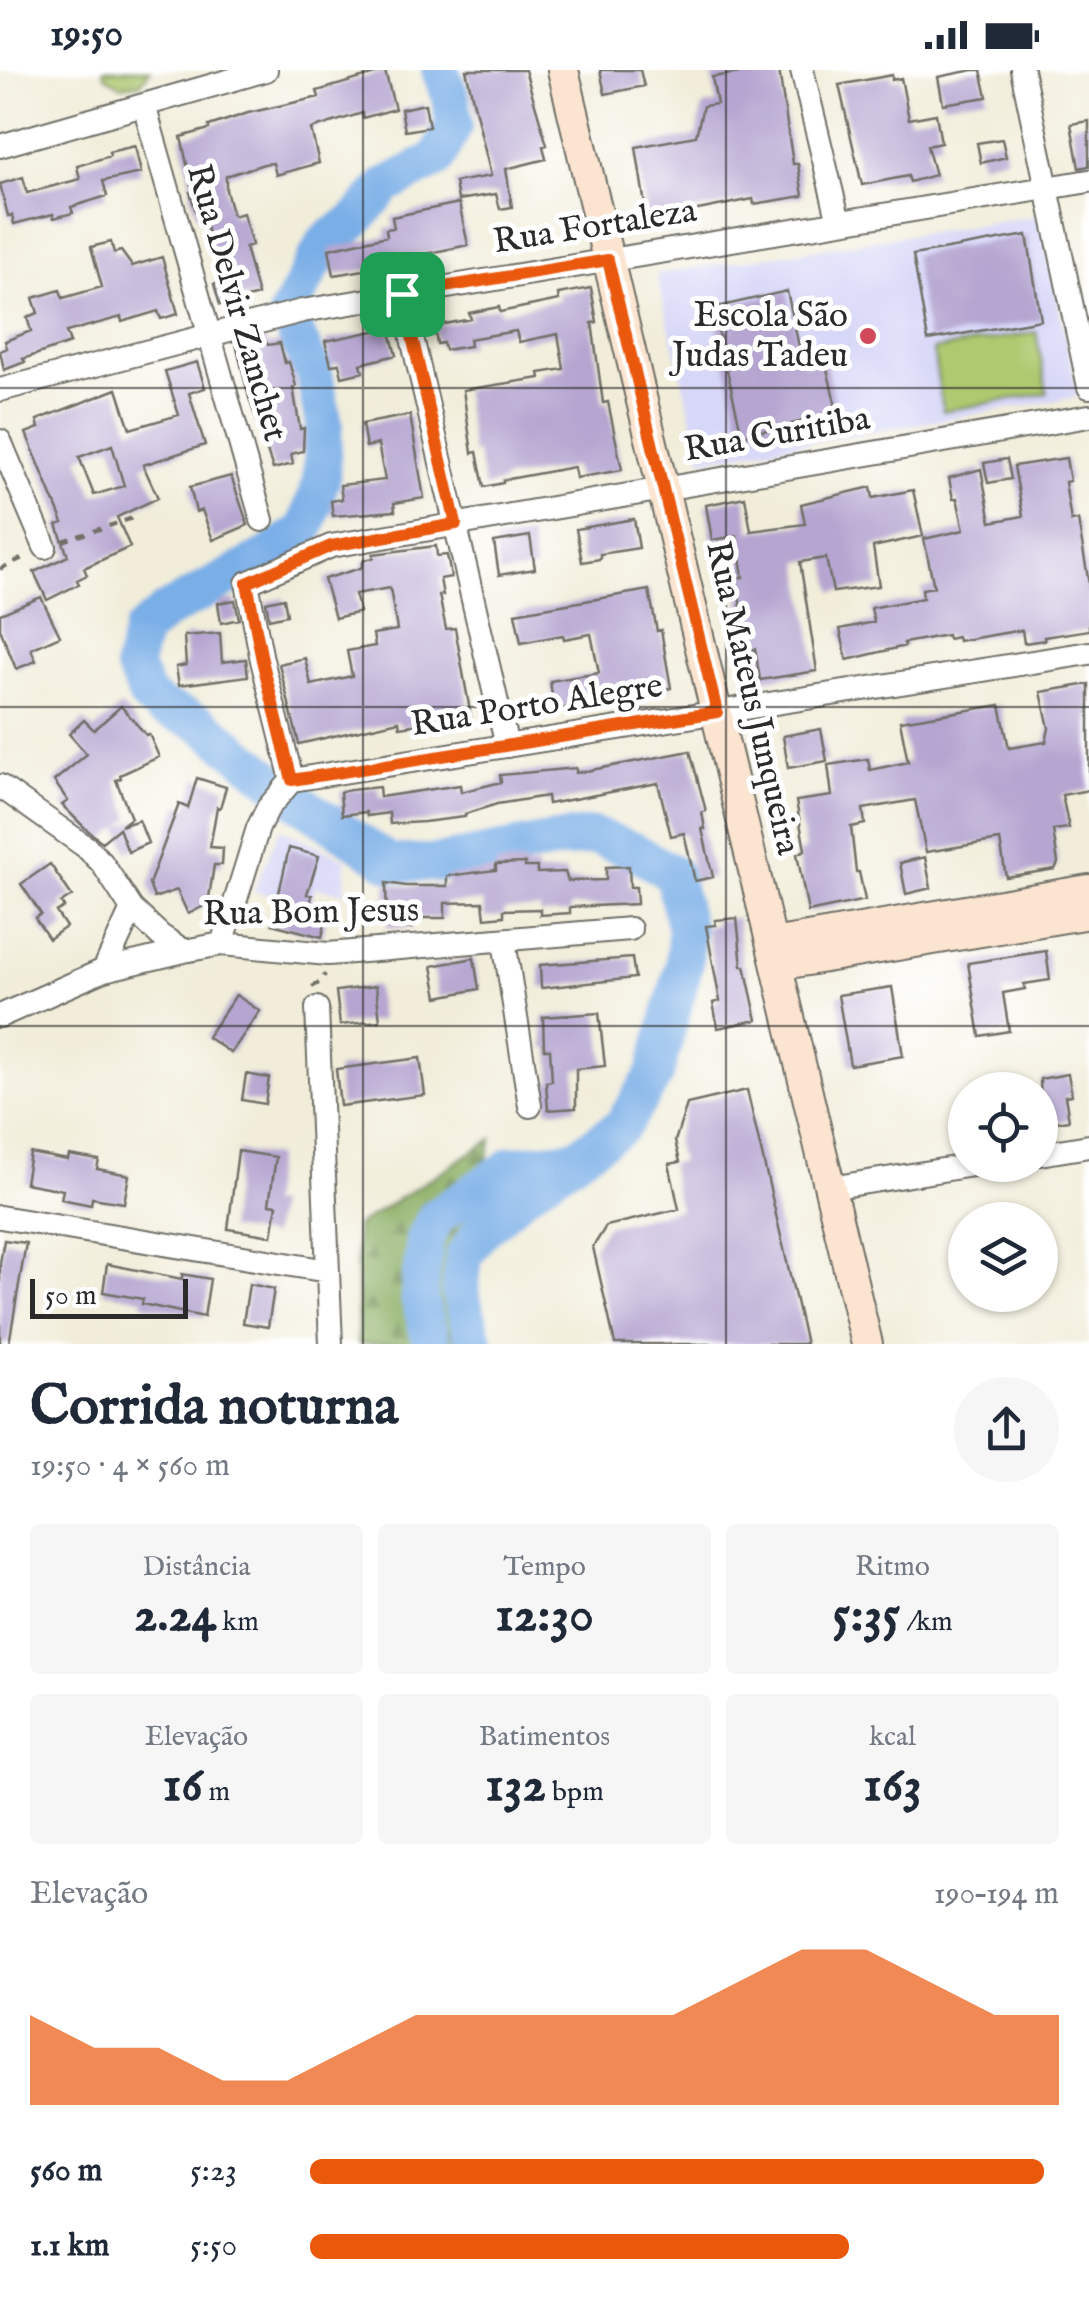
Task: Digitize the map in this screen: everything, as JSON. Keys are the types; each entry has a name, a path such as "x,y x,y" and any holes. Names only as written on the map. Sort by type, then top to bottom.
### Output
{"main road":[{"name":"Rua Mateus Junqueira","path":"563,70 867,1344"},
{"path":"774,954 1089,890"},
{"path":"774,954 1089,913"}],"street":[{"path":"0,146 266,70"},
{"path":"802,70 840,222"},
{"path":"1022,70 1089,387"},
{"name":"Rua Delvir Zanchet","path":"144,105 262,520"},
{"name":"Rua Fortaleza","path":"0,390 302,311 1089,181"},
{"path":"402,294 507,746"},
{"name":"Rua Curitiba","path":"292,780 247,583 331,546 1089,416"},
{"path":"0,441 44,547"},
{"name":"Rua Porto Alegre","path":"292,780 1089,653"},
{"path":"222,944 258,828 268,808 292,780"},
{"name":"Rua Bom Jesus","path":"0,786 86,846 132,909 184,952 222,944 328,954 630,929"},
{"path":"104,970 132,909"},
{"path":"504,941 530,1106"},
{"path":"0,1016 104,970 184,952"},
{"path":"317,1008 331,1344"},
{"path":"1058,1151 1089,1146"},
{"path":"830,1188 948,1169"},
{"path":"0,1217 328,1271"}],"path":[{"path":"0,569 44,547 139,516"},
{"path":"317,1008 318,996 311,988 321,982 328,954"}],"shaded area":[{"name":"Escola São Judas Tadeu","path":"1040,215 1078,397 702,460 656,274"},
{"path":"280,828 346,859 345,893 315,887 311,905 254,891"}],"green space":[{"path":"103,70 150,70 140,84 121,86 105,76"},
{"path":"1036,332 1047,393 943,411 933,350"},
{"path":"492,1139 447,1310 458,1344 358,1344 356,1226"}],"building":[{"path":"466,70 525,70 547,145 543,146 546,159 506,169 512,207 500,209 496,194 458,200 455,182 491,176"},
{"path":"600,70 640,70 644,86 605,94"},
{"path":"779,70 793,164 798,164 803,196 754,204 753,199 648,225 636,147 696,136 703,106 717,104 712,77"},
{"path":"981,70 987,97 943,104 938,77"},
{"path":"385,71 395,109 363,118 362,113 311,129 319,163 276,175 273,163 264,164 226,176 233,216 243,213 252,245 245,247 258,295 220,305 214,284 220,283 203,214 197,215 190,192 193,191 181,137 248,113 319,97 317,91"},
{"path":"892,75 892,80 901,78 909,119 936,114 941,143 927,146 935,175 910,182 908,176 862,185 839,85"},
{"path":"425,104 429,127 405,131 401,109"},
{"path":"1089,121 1089,166 1079,168 1071,124"},
{"path":"1002,139 1006,157 981,163 977,143"},
{"path":"135,146 141,173 103,181 107,196 71,207 73,213 54,218 53,214 14,224 12,215 8,216 0,184 23,177 27,193 80,179 77,166"},
{"path":"459,203 468,245 411,257 412,262 334,275 329,249 387,236 386,229 394,228 392,217"},
{"path":"1027,235 1041,320 928,340 913,255"},
{"path":"111,242 114,253 121,251 132,266 162,257 178,314 161,319 158,311 66,332 70,343 4,370 0,351 7,348 5,341 31,331 27,317 38,313 33,298 60,290 63,298 102,287 91,247"},
{"path":"591,288 603,403 608,402 622,470 576,478 574,467 484,487 477,452 472,453 463,390 540,378 539,373 564,369 558,334 519,342 516,331 469,339 470,346 445,350 443,343 437,344 434,326 471,319 469,313 499,307 500,312 559,300 558,294"},
{"path":"787,291 803,365 825,360 842,433 809,440 804,421 742,436 713,308"},
{"path":"389,328 396,355 361,364 363,372 342,377 339,364 331,365 325,341"},
{"path":"262,337 268,345 280,343 285,363 289,362 296,386 293,387 300,429 304,428 303,451 291,454 293,464 273,469 236,344"},
{"path":"197,362 205,388 189,393 205,445 143,465 158,498 117,517 130,547 84,568 87,575 77,580 79,584 47,600 34,572 68,556 57,525 63,523 26,433 39,428 37,420 117,389 130,429 179,415 165,371","holes":["112,445 124,486 94,495 79,457"]},
{"path":"410,415 424,498 394,503 395,511 333,516 331,501 342,499 340,485 385,480 378,444 366,447 362,424"},
{"path":"1066,458 1071,521 1078,520 1089,584 1089,630 1024,643 1022,630 958,641 957,637 948,639 947,635 847,660 840,629 874,622 871,608 923,598 922,589 934,587 924,539 964,530 949,478 981,469 991,522 1023,516 1014,466"},
{"path":"1007,459 1011,479 988,483 984,463"},
{"path":"231,476 248,525 213,540 202,510 196,512 190,487"},
{"path":"871,487 873,498 913,490 923,536 873,547 879,586 833,592 826,558 800,562 817,671 760,680 755,649 746,650 742,631 736,578 743,577 737,536 712,540 706,505 745,497 751,531 805,524 801,504"},
{"path":"634,519 639,548 600,554 600,559 582,562 576,529"},
{"path":"530,536 535,569 499,575 494,542"},
{"path":"436,546 437,556 447,555 451,577 440,579 443,595 439,595 446,629 455,628 472,722 444,726 444,720 400,727 399,721 299,744 279,664 305,658 311,685 352,676 347,651 375,646 373,634 397,630 390,588 355,594 360,612 335,618 324,579 361,568 364,560 374,558 373,554"},
{"path":"649,590 671,688 554,710 550,681 599,673 591,634 521,643 515,613"},
{"path":"41,597 60,636 31,649 36,661 16,669 0,629 0,614"},
{"path":"284,598 287,615 269,619 266,602"},
{"path":"235,600 239,619 221,623 218,603"},
{"path":"220,633 222,662 246,659 248,676 179,685 176,667 186,665 184,636"},
{"path":"1089,684 1089,790 1062,795 1069,828 1053,830 1058,863 1055,869 1006,877 1000,840 926,852 915,800 863,809 865,824 851,827 856,872 865,900 808,912 797,854 805,850 796,801 832,796 828,765 868,759 870,770 908,762 900,721 1000,705 1009,748 1046,742 1049,728 1041,692"},
{"path":"121,706 149,734 159,757 116,780 131,818 121,826 139,820 148,843 128,852 119,828 102,842 85,828 62,805 68,801 54,781 87,754 69,734 84,720 94,730"},
{"path":"821,729 827,761 788,768 783,736"},
{"path":"690,751 706,811 702,812 702,829 713,877 695,881 684,833 671,836 658,783 548,804 547,796 497,804 465,817 424,822 390,824 389,813 342,815 340,792 350,790 379,787 380,797 460,785 461,792 501,782 500,775 576,768 576,773"},
{"path":"197,778 226,787 220,808 217,807 210,847 223,848 222,865 214,865 208,904 188,914 177,890 154,898 149,884 179,804 188,808"},
{"path":"289,848 319,856 307,894 312,895 310,906 328,911 322,937 272,924"},
{"path":"925,857 931,888 906,894 900,863"},
{"path":"525,863 525,867 537,867 537,873 565,872 568,881 606,880 606,867 629,866 630,887 636,887 637,904 570,907 570,913 540,915 540,909 504,910 504,916 485,918 483,902 445,903 445,918 413,918 412,928 387,927 386,883 447,886 447,876 496,870 496,864"},
{"path":"50,864 72,896 56,912 66,927 49,939 35,918 41,914 21,884"},
{"path":"737,918 742,966 757,1020 718,1028 713,1003 720,1001 706,926 716,925 715,920"},
{"path":"1046,951 1050,980 1024,984 1025,989 1003,993 1009,1031 980,1036 968,963"},
{"path":"474,958 479,989 438,997 432,966"},
{"path":"632,958 635,978 541,988 540,965"},
{"path":"376,986 380,1021 340,1025 336,991"},
{"path":"892,987 903,1056 850,1065 838,995"},
{"path":"236,995 260,1011 231,1053 207,1037"},
{"path":"599,1013 605,1066 576,1069 576,1108 548,1110 546,1082 552,1081 550,1049 544,1049 543,1017"},
{"path":"420,1058 425,1095 340,1106 336,1069"},
{"path":"246,1074 269,1078 265,1104 242,1100"},
{"path":"1068,1074 1072,1095 1065,1096 1069,1120 1058,1122 1058,1076"},
{"path":"747,1090 806,1344 615,1344 593,1247 606,1226 679,1209 669,1164 680,1162 675,1141 687,1104"},
{"path":"238,1151 276,1157 269,1204 277,1205 272,1236 228,1229"},
{"path":"30,1153 68,1160 69,1155 99,1160 97,1169 129,1175 124,1203 92,1198 91,1205 61,1199 63,1190 25,1183"},
{"path":"4,1240 26,1243 9,1344 0,1343 0,1263"},
{"path":"107,1264 182,1279 182,1274 210,1279 204,1317 103,1292"},
{"path":"249,1284 274,1289 268,1327 243,1323"}],"waterway":[{"path":"274,781 199,722 161,707 147,696 133,666 142,631 165,612 268,556 306,528 321,480 324,425 314,373 287,315 325,242 354,222 386,186 437,159 454,125 451,99 440,70"},
{"path":"295,799 390,863 438,863 594,836 634,851 673,874 686,930 684,966 655,1074 622,1126 524,1193 478,1235 464,1256 460,1292 475,1344"},
{"path":"432,1344 419,1297 425,1239 436,1217 513,1165 571,1158"}],"place":[{"name":"Escola São Judas Tadeu","path":"868,336"}],"route":[{"path":"608,260 717,712 292,780 247,583 331,546 456,524 402,294 608,260"}]}
